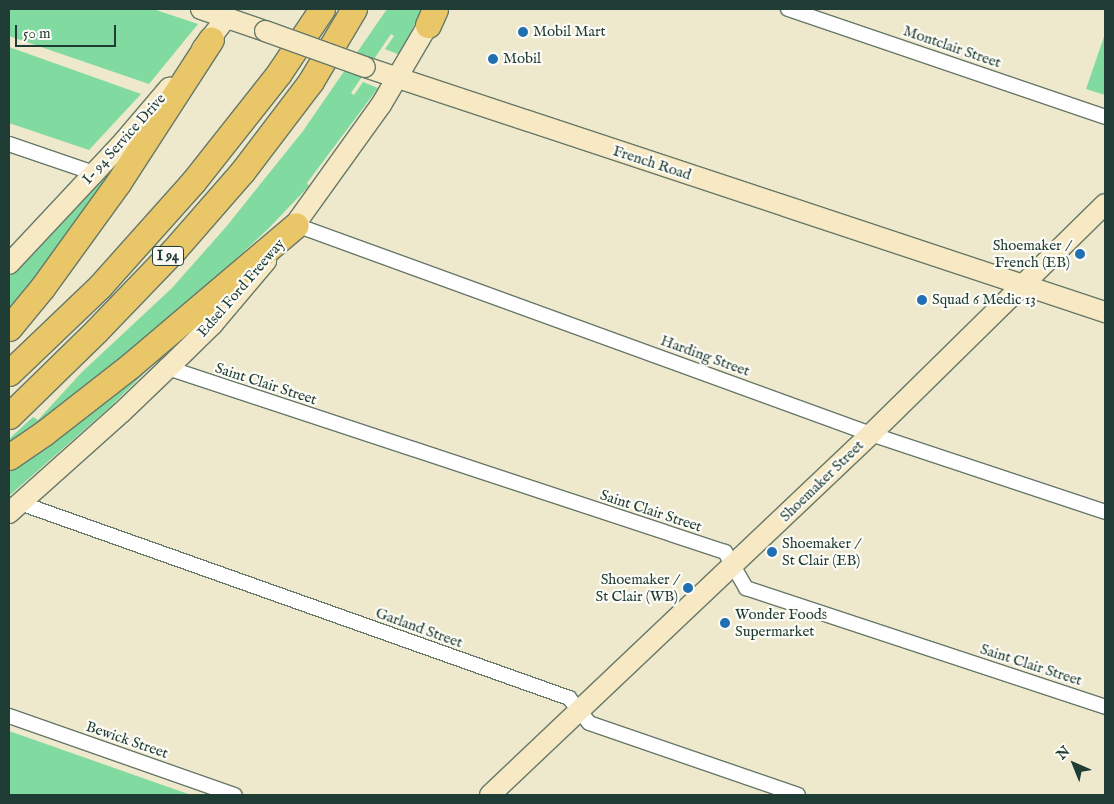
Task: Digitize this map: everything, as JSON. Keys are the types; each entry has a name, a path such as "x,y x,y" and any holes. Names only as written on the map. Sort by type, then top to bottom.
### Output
{"highway":[{"name":"I 94","path":"9,373 100,286 193,182 279,72 322,9"},
{"name":"I 94","path":"9,416 103,324 173,251 242,172 311,81 354,9"},
{"path":"9,328 42,288 113,191 212,39"},
{"path":"9,457 44,433 189,318 296,225"}],"street":[{"name":"French Road","path":"202,9 230,13 265,31 396,79 1105,312"},
{"name":"Montclair Street","path":"788,9 1105,117"},
{"name":"I- 94 Service Drive","path":"9,264 94,173 212,39 230,13"},
{"name":"Edsel Ford Freeway","path":"14,508 121,413 212,324 296,225 381,105 436,14"},
{"path":"9,144 94,173"},
{"name":"Shoemaker Street","path":"490,795 733,567 1105,204"},
{"name":"Harding Street","path":"296,225 871,434 1105,512"},
{"name":"Saint Clair Street","path":"168,368 725,552 746,588 1105,707"},
{"name":"Garland Street","path":"14,508 569,698 589,723 798,795"},
{"name":"Bewick Street","path":"9,716 235,795"}],"green space":[{"path":"9,9 153,9 198,24 149,84 9,36"},
{"path":"387,9 422,9 400,55 385,49 394,36 391,34 351,93 354,95 363,82 378,88 307,183 309,186 268,229 190,302 9,447 9,439 33,417 38,420 82,372 172,288 226,227 303,131"},
{"path":"1105,34 1105,95 1086,89"},
{"path":"9,47 141,94 89,150 9,123"},
{"path":"129,147 9,314 9,277"},
{"path":"188,330 110,407 9,496 9,463"},
{"path":"9,731 191,795 9,795"}],"place":[{"name":"Mobil Mart","path":"523,32"},
{"name":"Mobil","path":"493,59"},
{"name":"Shoemaker / French (EB)","path":"1080,254"},
{"name":"Squad 6 Medic 13","path":"922,300"},
{"name":"Shoemaker / St Clair (EB)","path":"772,552"},
{"name":"Shoemaker / St Clair (WB)","path":"688,588"},
{"name":"Wonder Foods Supermarket","path":"725,623"}]}
